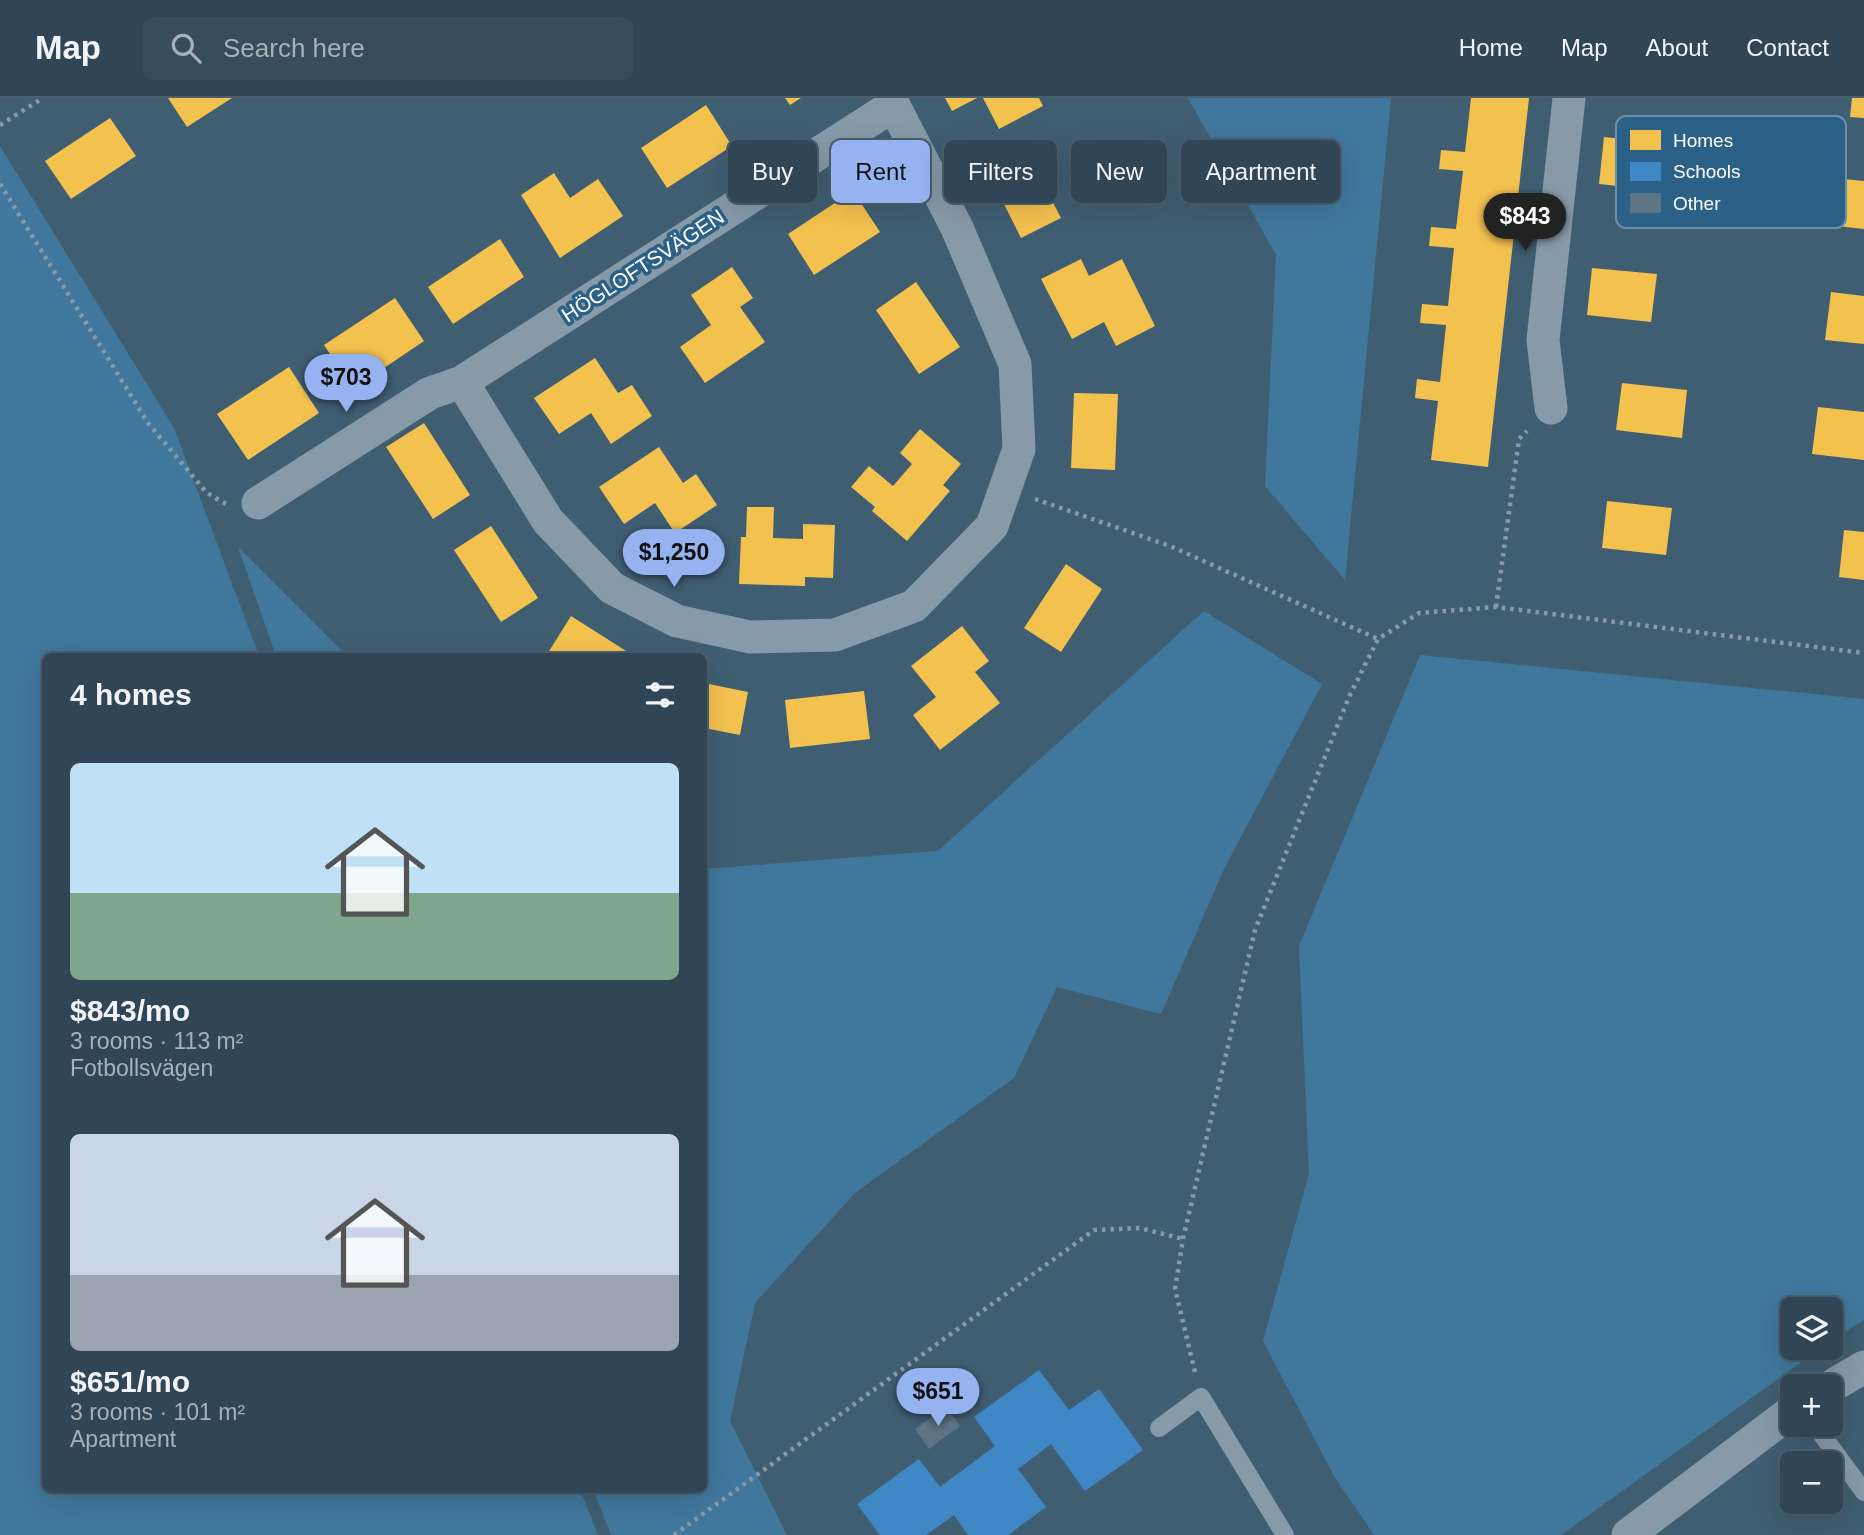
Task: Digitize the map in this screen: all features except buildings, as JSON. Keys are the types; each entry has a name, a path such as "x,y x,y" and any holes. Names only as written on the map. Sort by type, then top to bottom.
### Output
{"street":[{"path":"1551,408 1543,340 1569,98"},
{"name":"HÖGLOFTSVÄGEN","path":"258,503 430,393 462,382 892,102 957,228 1016,364 1019,449 992,526 914,606 835,635 750,637 677,621 612,588 548,521 462,382"},
{"path":"1843,1379 1864,1367"},
{"path":"1628,1535 1780,1421"}],"lane":[{"path":"1159,1428 1201,1397 1285,1535"},
{"path":"1824,1437 1864,1492"}],"path":[{"path":"0,125 43,98"},
{"path":"0,184 148,424 207,493 238,511 258,503"},
{"path":"1496,607 1519,439 1551,408"},
{"path":"1005,489 1170,546 1378,639"},
{"path":"1201,1397 1175,1289 1183,1239 1255,930 1349,697 1378,639 1419,613 1496,607 1864,653"},
{"path":"674,1535 1094,1230 1140,1228 1183,1239"}],"shaded area":[{"path":"1188,98 1391,98 1345,580 1265,486 1276,255 1247,203 1340,203 1340,140 1212,140"},
{"path":"0,146 174,428 258,653 42,653 42,1493 582,1493 598,1535 0,1535"},
{"path":"238,547 344,653 275,653"},
{"path":"1204,611 1322,684 1224,869 1161,1014 1057,987 1014,1078 856,1192 755,1303 730,1421 787,1535 611,1535 595,1493 707,1493 707,869 938,851"},
{"path":"1420,655 1864,699 1864,1320 1843,1333 1843,1297 1780,1297 1780,1360 1804,1360 1785,1374 1780,1374 1780,1377 1561,1535 1374,1535 1334,1476 1263,1341 1309,1174 1299,946"}]}
